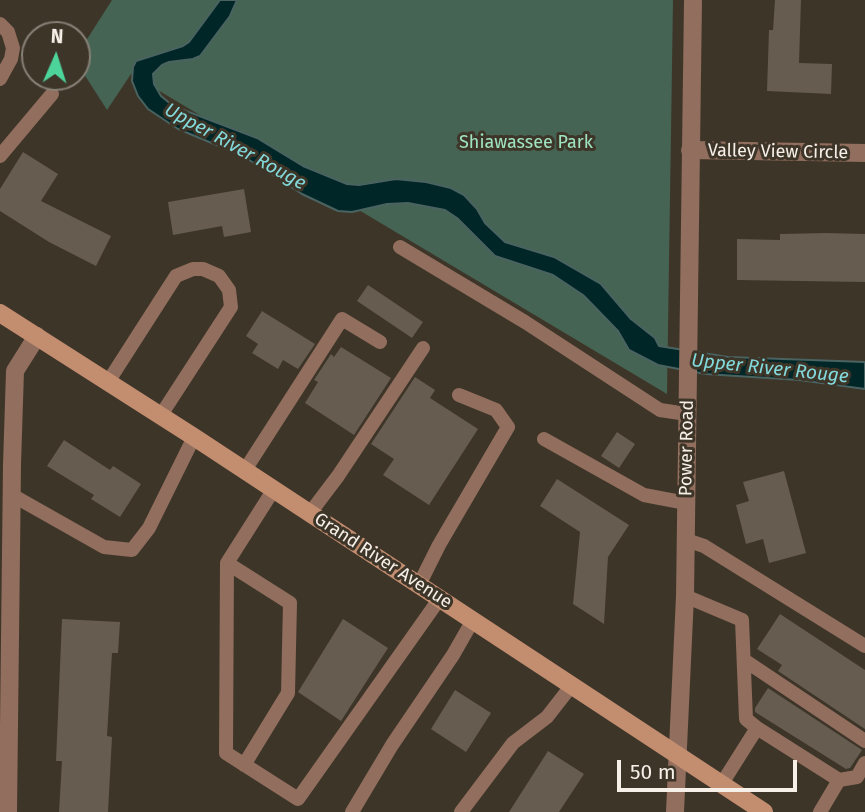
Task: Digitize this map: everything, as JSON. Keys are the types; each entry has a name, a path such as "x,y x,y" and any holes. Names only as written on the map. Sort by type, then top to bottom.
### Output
{"main road":[{"name":"Grand River Avenue","path":"0,313 161,415 764,812"}],"street":[{"name":"Power Road","path":"675,812 685,596 693,0"},
{"name":"Valley View Circle","path":"690,150 865,153"},
{"path":"8,812 15,370 37,337"}],"lane":[{"path":"0,24 8,32 13,48 11,59 0,79"},
{"path":"0,156 52,94"},
{"path":"400,247 525,322 660,410 687,405"},
{"path":"108,382 176,276 193,269 212,271 229,290 231,307 161,415"},
{"path":"245,470 342,319 380,342"},
{"path":"310,513 423,348"},
{"path":"419,585 439,545 508,427 496,410 459,395"},
{"path":"12,495 104,547 132,550 149,528 194,437"},
{"path":"544,439 644,495 686,503"},
{"path":"274,489 227,563 226,753 244,765 298,799 440,598"},
{"path":"686,540 704,546 865,646"},
{"path":"227,563 290,603 288,693 244,765"},
{"path":"685,596 742,620 746,719 839,780 857,777 865,763"},
{"path":"352,812 473,620"},
{"path":"744,660 865,741"},
{"path":"461,812 513,743 547,717 572,685"},
{"path":"721,785 757,728"},
{"path":"820,812 839,780"}],"green space":[{"name":"Shiawassee Park","path":"112,0 673,0 667,394 131,74 107,110 91,85 91,33"}],"water":[{"name":"Upper River Rouge","path":"220,0 237,0 230,16 200,56 169,62 153,74 154,84 161,96 173,106 257,138 303,166 347,184 359,185 396,179 451,188 464,195 485,223 505,242 554,257 601,284 631,319 655,338 659,346 728,357 865,362 865,389 799,380 705,374 658,365 629,350 618,331 583,295 553,275 495,256 457,218 445,210 408,203 387,204 352,212 338,211 302,194 243,156 178,129 148,109 138,96 132,81 133,67 136,61 189,42"}],"building":[{"path":"775,0 801,0 799,63 832,64 831,94 767,91 769,30 773,30"},
{"path":"23,152 58,174 41,201 111,236 96,266 49,242 0,211 0,189"},
{"path":"244,189 251,232 224,237 222,226 173,235 168,202"},
{"path":"780,234 865,234 865,282 737,280 737,239 780,240"},
{"path":"368,285 423,322 412,338 357,301"},
{"path":"262,311 315,344 298,369 283,360 278,369 252,353 258,344 246,336"},
{"path":"341,347 391,378 354,435 305,403 318,382 314,380 331,354 334,357"},
{"path":"415,377 435,390 430,398 478,429 429,505 383,475 394,459 371,444"},
{"path":"617,432 635,444 619,468 601,456"},
{"path":"64,440 110,470 113,466 141,484 120,517 91,499 94,495 47,466"},
{"path":"784,471 806,553 769,563 763,539 746,544 736,505 749,501 743,482"},
{"path":"557,479 629,525 608,557 604,624 573,604 580,532 540,506"},
{"path":"780,614 865,670 865,729 778,671 782,665 757,649"},
{"path":"62,619 120,622 118,653 112,653 107,736 112,737 108,812 59,812 62,761 56,761"},
{"path":"343,619 388,648 341,721 298,692"},
{"path":"768,688 862,750 850,768 846,769 755,712"},
{"path":"455,690 491,713 466,752 431,729"},
{"path":"548,751 584,774 559,812 509,812"}]}
